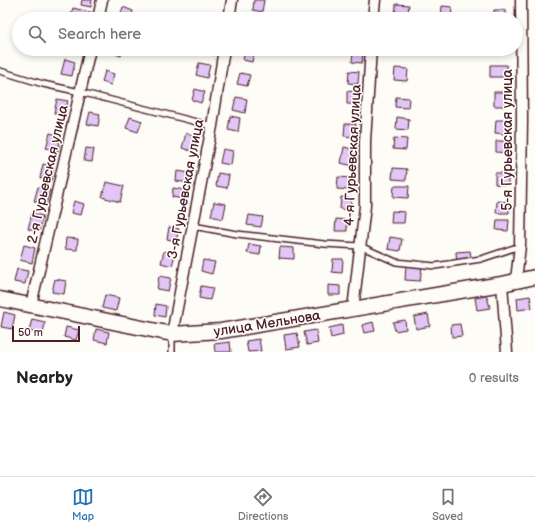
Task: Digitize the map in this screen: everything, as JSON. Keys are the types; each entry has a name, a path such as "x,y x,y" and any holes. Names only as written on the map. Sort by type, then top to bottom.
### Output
{"main road":[{"name":"улица Мельнова","path":"0,299 172,334 221,331 502,284 535,277"}],"street":[{"path":"99,12 102,0"},
{"path":"230,12 232,0"},
{"path":"374,12 375,0"},
{"name":"5-я Гурьевская улица","path":"521,0 521,12"},
{"name":"2-я Гурьевская улица","path":"31,305 88,56"},
{"name":"3-я Гурьевская улица","path":"172,334 212,126 223,56"},
{"name":"4-я Гурьевская улица","path":"353,309 365,206 365,141 371,56"},
{"name":"5-я Гурьевская улица","path":"516,280 520,246 521,56"},
{"path":"502,284 507,352"}],"lane":[{"path":"0,71 43,84 212,126"},
{"path":"193,226 324,244 360,246 396,262 435,266 481,259 520,246"},
{"path":"172,334 172,352"}],"building":[{"path":"82,0 92,0 91,7 81,5"},
{"path":"254,0 264,0 262,12 253,10"},
{"path":"396,4 409,5 408,12 395,12"},
{"path":"442,6 452,7 452,12 442,12"},
{"path":"123,7 133,11 133,12 121,12"},
{"path":"73,8 90,12 72,12"},
{"path":"494,10 505,10 505,12 494,12"},
{"path":"244,56 253,56 252,62 243,60"},
{"path":"353,56 363,56 362,63 352,62"},
{"path":"65,59 75,62 72,76 61,74"},
{"path":"199,63 210,65 207,78 196,75"},
{"path":"490,65 507,65 507,77 490,77"},
{"path":"395,68 408,69 407,81 394,80"},
{"path":"105,71 114,74 111,85 102,82"},
{"path":"349,71 359,72 358,84 348,83"},
{"path":"240,73 250,75 247,86 237,84"},
{"path":"195,89 205,92 201,103 192,100"},
{"path":"347,91 358,92 358,104 347,104"},
{"path":"494,92 506,92 505,106 494,106"},
{"path":"236,97 247,99 245,113 233,110"},
{"path":"396,97 409,98 408,108 395,107"},
{"path":"57,99 68,101 64,116 54,113"},
{"path":"90,112 100,114 98,126 87,124"},
{"path":"230,116 240,118 238,132 228,130"},
{"path":"130,117 142,121 138,132 126,128"},
{"path":"397,117 409,119 408,130 396,129"},
{"path":"496,120 508,120 507,134 495,133"},
{"path":"345,124 356,124 355,137 344,136"},
{"path":"50,133 61,136 58,151 46,148"},
{"path":"186,133 196,136 191,151 182,148"},
{"path":"394,138 407,139 406,150 393,149"},
{"path":"496,141 508,141 508,153 496,152"},
{"path":"344,147 356,150 353,166 341,163"},
{"path":"86,148 94,149 92,162 84,161"},
{"path":"223,149 233,151 231,165 220,163"},
{"path":"43,164 54,167 51,181 40,178"},
{"path":"393,168 407,169 406,180 392,179"},
{"path":"177,171 190,173 188,183 176,181"},
{"path":"218,173 229,175 227,188 216,186"},
{"path":"495,173 508,173 508,185 495,184"},
{"path":"338,177 352,178 351,190 337,189"},
{"path":"106,182 124,186 120,202 102,197"},
{"path":"394,186 409,186 408,198 393,197"},
{"path":"38,187 50,190 46,204 34,201"},
{"path":"173,188 185,190 184,199 172,197"},
{"path":"341,197 351,198 351,210 340,209"},
{"path":"74,201 84,204 81,215 71,213"},
{"path":"497,201 509,202 509,213 496,213"},
{"path":"214,202 226,204 223,219 211,216"},
{"path":"392,211 405,212 404,223 391,223"},
{"path":"32,213 43,216 39,231 28,229"},
{"path":"249,215 263,217 261,227 247,225"},
{"path":"336,219 347,220 347,231 335,231"},
{"path":"497,220 509,220 508,231 496,230"},
{"path":"169,227 179,229 176,241 167,239"},
{"path":"390,237 402,239 400,251 388,249"},
{"path":"66,238 78,239 77,250 65,249"},
{"path":"249,244 261,246 260,255 247,253"},
{"path":"24,245 35,248 32,263 20,260"},
{"path":"280,247 294,248 294,259 279,258"},
{"path":"164,251 175,254 172,266 161,263"},
{"path":"470,251 472,262 457,264 456,252"},
{"path":"333,259 343,259 342,273 332,272"},
{"path":"203,260 215,262 212,274 201,271"},
{"path":"406,264 422,266 420,281 405,280"},
{"path":"17,269 28,271 25,284 14,282"},
{"path":"159,276 171,278 168,291 157,289"},
{"path":"55,279 66,281 64,294 52,292"},
{"path":"328,285 340,286 340,295 328,295"},
{"path":"201,286 213,288 210,300 199,298"},
{"path":"105,295 119,298 116,311 102,308"},
{"path":"487,296 490,308 477,310 475,298"},
{"path":"530,296 532,308 518,310 517,298"},
{"path":"156,304 166,306 165,317 155,315"},
{"path":"4,312 15,315 12,329 1,327"},
{"path":"428,314 430,326 416,329 414,317"},
{"path":"32,319 45,322 43,334 29,331"},
{"path":"405,320 406,329 395,331 393,322"},
{"path":"373,322 375,331 364,333 362,325"},
{"path":"460,324 462,336 452,337 451,325"},
{"path":"342,325 343,335 331,338 329,328"},
{"path":"66,327 79,330 76,340 64,337"},
{"path":"96,329 109,332 107,343 94,340"},
{"path":"316,330 318,343 307,345 304,332"},
{"path":"297,333 300,347 286,349 284,335"},
{"path":"259,339 261,351 248,352 246,341"},
{"path":"230,342 231,352 215,352 214,344"}]}
